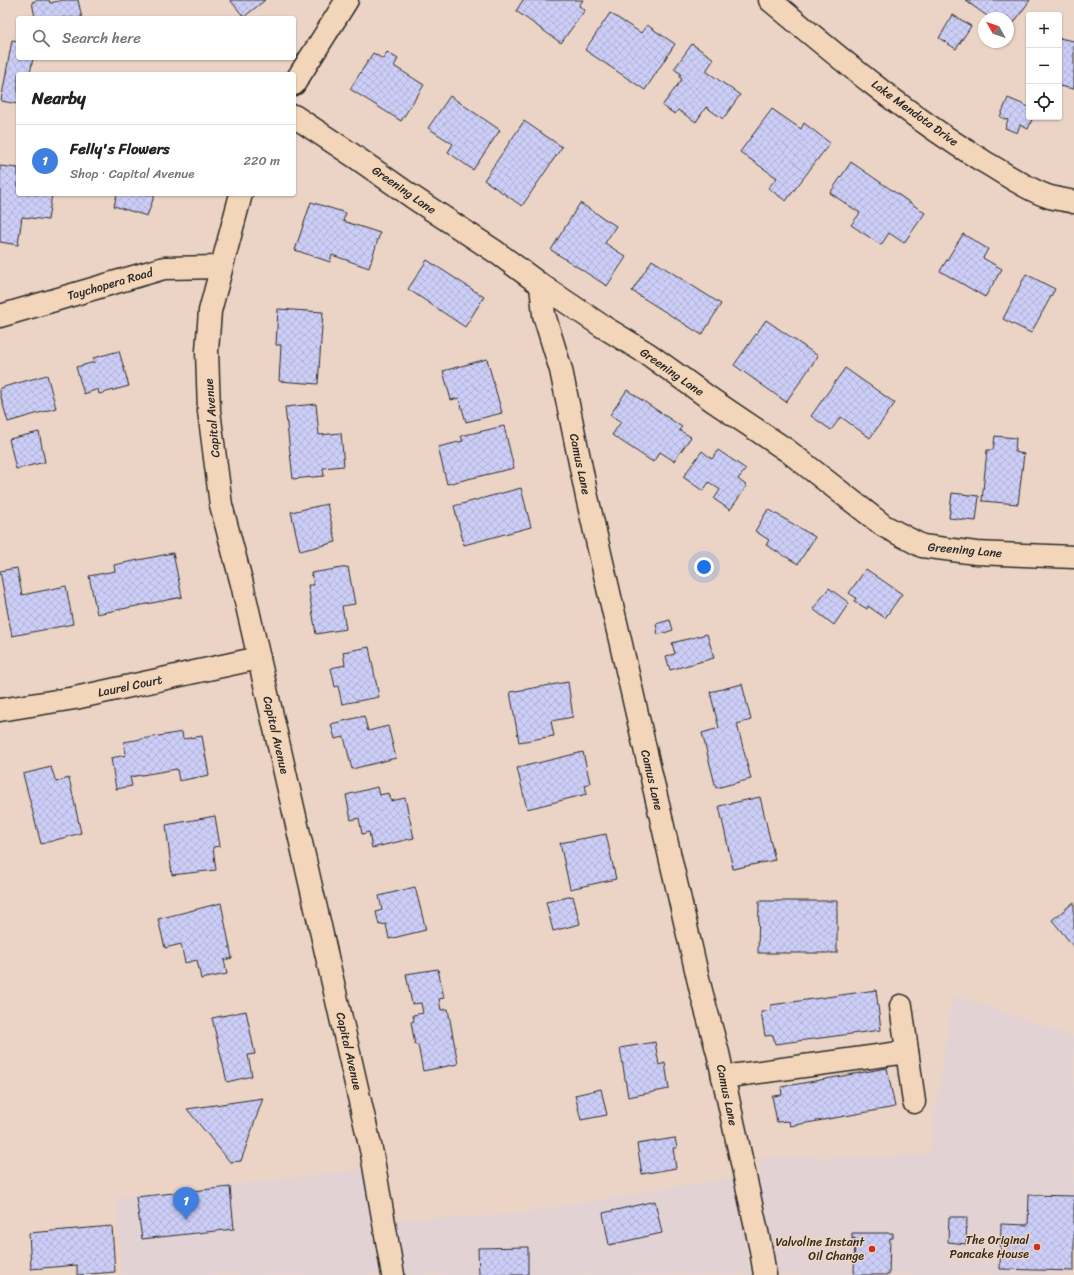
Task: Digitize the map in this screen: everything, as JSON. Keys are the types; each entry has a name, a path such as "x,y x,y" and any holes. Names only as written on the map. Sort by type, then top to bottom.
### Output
{"street":[{"path":"296,81 347,0"},
{"name":"Lake Mendota Drive","path":"770,0 813,36 933,129 1019,182 1050,196 1074,202"},
{"name":"Greening Lane","path":"296,117 496,252 541,285 602,326 648,354 712,400 788,451 884,526 922,546 976,553 1074,557"},
{"name":"Capital Avenue","path":"240,196 210,311 207,350 209,411 221,505 242,584 372,1154 393,1275"},
{"name":"Taychopera Road","path":"0,316 164,268 221,267"},
{"name":"Camus Lane","path":"541,285 544,314 561,370 587,497 701,991 723,1077 761,1250 765,1275"},
{"path":"1074,552 1074,557"},
{"name":"Laurel Court","path":"0,710 75,698 259,658"},
{"path":"901,1006 914,1102"},
{"path":"723,1077 907,1052"}],"shaded area":[{"path":"953,994 1074,1037 1074,1275 121,1275 117,1198 375,1168 384,1221 407,1220 513,1214 723,1179 762,1178 758,1158 929,1155"}],"building":[{"path":"38,0 49,0 50,3 63,0 78,0 82,16 35,16 32,2"},
{"path":"230,0 265,0 245,16 243,16"},
{"path":"523,0 583,0 579,6 585,10 561,43 516,11"},
{"path":"1030,0 1014,23 1014,12 982,12 966,1"},
{"path":"610,13 641,33 647,25 675,44 645,90 585,50"},
{"path":"953,15 971,26 956,49 939,38"},
{"path":"1062,39 1074,41 1074,89 1062,87"},
{"path":"12,40 16,41 16,60 33,60 30,72 16,72 16,104 1,101"},
{"path":"692,44 714,59 706,71 740,95 723,119 706,107 696,122 678,110 675,114 662,106 682,79 679,77 681,74 674,69"},
{"path":"387,52 398,59 394,66 424,85 401,121 350,89 373,53 383,59"},
{"path":"450,96 500,130 473,170 448,152 453,144 428,128"},
{"path":"1008,98 1026,106 1026,120 1032,120 1028,129 1020,125 1017,133 1005,128 1008,120 1000,117"},
{"path":"772,109 801,129 804,123 830,143 786,201 768,188 777,178 740,152"},
{"path":"524,121 562,147 522,206 484,180"},
{"path":"851,162 925,213 904,243 889,233 881,245 851,225 860,213 830,193"},
{"path":"0,166 16,168 16,196 52,196 48,220 22,217 18,245 0,242"},
{"path":"116,196 154,196 147,216 114,206"},
{"path":"311,202 346,213 343,221 380,233 369,268 332,255 330,262 295,250"},
{"path":"580,203 616,226 605,243 626,257 607,286 551,250"},
{"path":"963,234 988,249 983,258 1002,269 985,297 940,271"},
{"path":"427,260 484,297 465,327 408,289"},
{"path":"652,260 721,304 702,335 632,291"},
{"path":"1026,274 1055,289 1031,333 1003,319"},
{"path":"278,309 323,312 318,384 279,381 281,345 276,345"},
{"path":"766,320 818,356 786,402 734,365"},
{"path":"119,351 129,386 99,394 98,389 84,394 76,367 95,362 93,358"},
{"path":"487,359 502,413 466,422 459,398 451,400 443,371"},
{"path":"845,368 895,403 870,438 841,417 831,430 811,416"},
{"path":"47,375 56,408 8,422 0,394 0,388"},
{"path":"627,390 682,427 679,430 691,437 674,461 660,452 653,462 612,435 621,422 610,415"},
{"path":"316,404 319,435 341,433 344,466 323,468 324,476 293,479 285,407"},
{"path":"504,426 514,468 447,484 438,447 463,441 461,436"},
{"path":"39,432 45,462 16,469 9,439"},
{"path":"995,436 1016,438 1015,452 1024,454 1018,504 982,501 987,450 993,450"},
{"path":"718,450 746,469 738,479 747,486 730,510 714,499 720,490 709,482 703,491 683,477 702,451 712,459"},
{"path":"521,488 531,527 464,545 454,506"},
{"path":"952,493 979,496 976,521 949,518"},
{"path":"327,504 336,542 300,551 291,512"},
{"path":"768,509 815,537 798,564 766,545 769,540 755,531"},
{"path":"173,553 182,597 97,614 89,576 115,571 114,565"},
{"path":"348,567 355,604 342,606 346,629 316,634 308,585 314,585 311,573"},
{"path":"17,568 22,595 66,586 73,624 12,636 0,571"},
{"path":"866,569 902,594 885,618 868,606 867,609 854,601 856,598 849,593"},
{"path":"829,588 849,603 834,625 813,609"},
{"path":"670,620 673,630 658,635 656,624"},
{"path":"707,634 714,658 670,670 666,656 675,654 672,643"},
{"path":"369,647 379,697 342,704 338,686 335,687 331,668 345,665 343,652"},
{"path":"568,682 573,717 551,721 554,736 519,742 510,692"},
{"path":"742,684 751,720 737,724 751,779 716,788 702,733 719,728 710,692"},
{"path":"364,716 368,731 388,726 396,758 352,769 344,737 335,739 331,724"},
{"path":"182,732 183,739 202,736 209,775 179,781 177,769 130,777 132,786 116,789 111,758 126,755 124,742"},
{"path":"583,752 590,783 585,785 587,794 527,809 517,768"},
{"path":"51,767 56,782 69,778 81,833 41,844 23,774"},
{"path":"377,787 379,795 389,793 391,801 405,798 414,838 372,848 369,832 362,834 359,818 351,820 346,795"},
{"path":"760,797 775,860 733,869 719,806"},
{"path":"215,816 220,846 213,847 216,870 172,875 166,825"},
{"path":"606,834 616,879 570,889 560,843"},
{"path":"415,887 426,930 389,939 386,924 379,925 376,912 382,910 379,896"},
{"path":"573,896 580,924 553,931 546,902"},
{"path":"759,901 837,901 837,953 758,953"},
{"path":"1074,902 1074,947 1052,920"},
{"path":"221,903 232,958 224,960 227,974 201,979 197,960 185,963 181,944 165,948 158,919"},
{"path":"438,969 444,998 439,999 441,1010 448,1009 458,1064 423,1071 418,1045 415,1045 411,1022 414,1021 413,1015 423,1013 421,1003 412,1004 406,974"},
{"path":"876,990 881,1030 775,1044 773,1035 765,1036 761,1012 771,1010 771,1005"},
{"path":"246,1011 255,1054 248,1055 252,1076 227,1082 212,1018"},
{"path":"655,1042 659,1065 665,1063 669,1089 628,1097 620,1048"},
{"path":"887,1068 895,1107 790,1126 789,1121 777,1122 772,1096 782,1095 781,1087"},
{"path":"601,1089 607,1115 581,1120 575,1095"},
{"path":"263,1098 241,1161 230,1162 187,1109"},
{"path":"675,1138 677,1148 673,1148 676,1168 642,1174 637,1144"},
{"path":"230,1187 234,1229 142,1239 136,1197"},
{"name":"The Original Pancake House","path":"1029,1195 1074,1196 1074,1271 1000,1269 1001,1224 1028,1225"},
{"path":"655,1201 662,1233 609,1245 603,1213"},
{"path":"949,1217 967,1217 966,1244 948,1242"},
{"path":"112,1226 115,1272 77,1275 77,1265 31,1269 29,1233"},
{"name":"Valvoline Instant Oil Change","path":"852,1233 893,1233 893,1238 890,1238 889,1275 854,1275 855,1238 852,1239"},
{"path":"528,1247 528,1275 479,1275 478,1248"}],"place":[{"name":"Felly's Flowers","path":"186,1220"},
{"name":"The Original Pancake House","path":"1037,1247"},
{"name":"Valvoline Instant Oil Change","path":"872,1249"}]}
